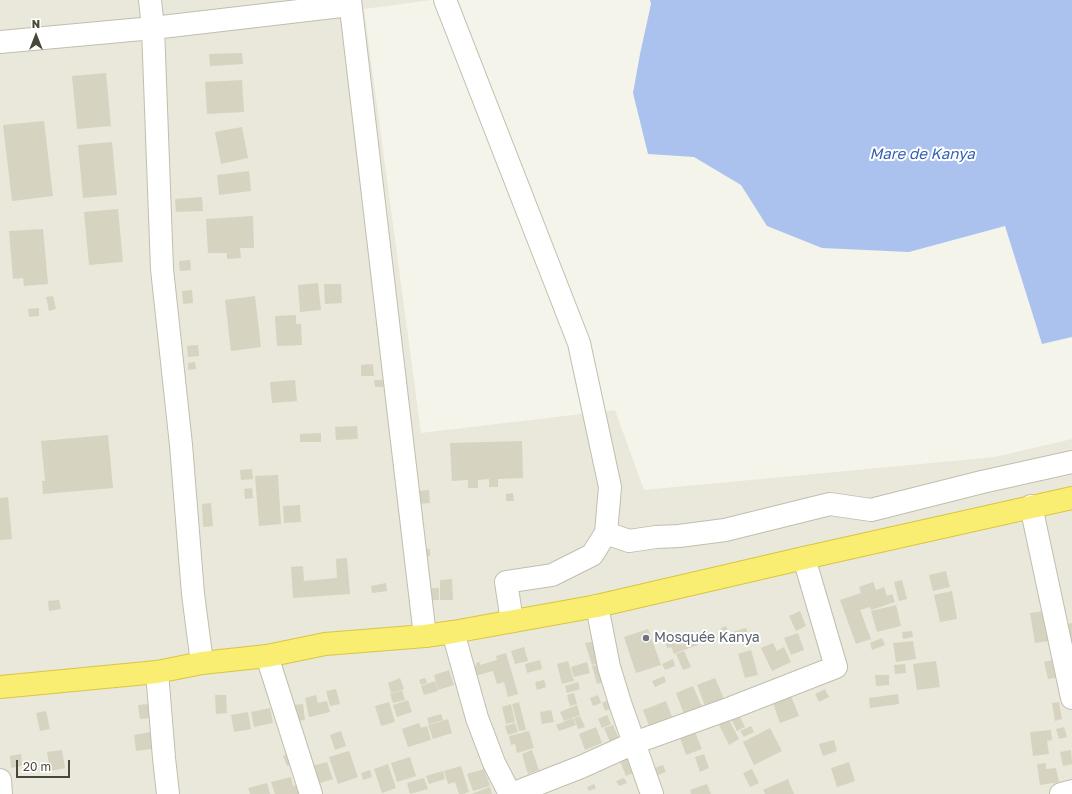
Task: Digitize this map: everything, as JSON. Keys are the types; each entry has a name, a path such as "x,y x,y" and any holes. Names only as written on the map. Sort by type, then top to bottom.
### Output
{"highway":[{"path":"0,687 157,672 202,663 267,656 325,644 425,636 453,632 597,606 1031,506 1072,498"}],"street":[{"path":"150,0 153,28 162,269 181,445 193,594 202,663"},
{"path":"445,0 579,343 610,487 606,533 592,555 552,575 506,582 512,621"},
{"path":"0,42 153,28 350,2 425,636"},
{"path":"606,533 629,541 725,530 830,504 871,510 982,482 1072,462"},
{"path":"1031,506 1072,698"},
{"path":"453,632 477,718 494,763 511,794 581,767 634,743 731,708 836,667 804,558"},
{"path":"597,606 609,667 652,794"},
{"path":"267,656 311,794"},
{"path":"157,672 168,794"},
{"path":"0,780 1,794"},
{"path":"1061,794 1072,791"}],"shaded area":[{"path":"0,0 431,0 364,9 421,433 615,410 644,490 995,457 1072,439 1072,794 0,794"}],"water":[{"name":"Mare de Kanya","path":"650,0 1072,0 1072,337 1042,344 1005,226 909,252 822,248 767,226 741,185 694,157 648,154 633,93 651,4"}],"building":[{"path":"242,53 243,64 210,66 209,54"},
{"path":"106,73 111,126 77,129 72,76"},
{"path":"242,80 244,112 207,114 205,82"},
{"path":"44,121 53,196 12,201 3,125"},
{"path":"242,127 248,158 221,164 215,132"},
{"path":"112,142 117,195 83,198 78,145"},
{"path":"249,171 251,191 219,195 217,175"},
{"path":"202,197 203,211 176,212 175,199"},
{"path":"118,209 123,262 89,265 84,212"},
{"path":"253,216 254,248 240,248 241,258 227,259 227,253 208,253 206,219"},
{"path":"43,229 48,284 24,286 23,278 13,279 9,231"},
{"path":"190,260 191,270 180,271 179,261"},
{"path":"318,283 321,310 300,312 298,285"},
{"path":"324,284 341,284 342,303 325,304"},
{"path":"192,290 193,303 183,304 182,291"},
{"path":"53,296 56,309 49,311 46,297"},
{"path":"255,296 261,347 231,351 225,300"},
{"path":"39,308 39,316 29,317 28,309"},
{"path":"296,315 296,324 301,324 302,345 277,346 275,316"},
{"path":"198,345 199,356 188,357 187,346"},
{"path":"195,362 196,369 188,370 188,363"},
{"path":"373,364 374,376 361,376 361,365"},
{"path":"295,380 297,401 272,403 270,382"},
{"path":"374,380 383,380 383,387 375,387"},
{"path":"357,426 358,439 336,440 335,427"},
{"path":"321,433 321,442 300,442 300,434"},
{"path":"108,435 113,488 43,494 42,481 45,481 41,441"},
{"path":"522,441 523,478 498,479 498,487 489,487 489,479 478,480 478,488 468,488 468,480 452,481 450,443"},
{"path":"252,469 253,479 241,480 240,470"},
{"path":"278,475 281,524 259,526 255,476"},
{"path":"252,488 253,498 245,499 244,489"},
{"path":"429,490 430,503 416,504 416,491"},
{"path":"513,493 514,501 506,501 506,494"},
{"path":"8,497 12,539 0,540 0,498"},
{"path":"211,503 213,526 203,527 202,504"},
{"path":"300,505 301,522 284,523 283,506"},
{"path":"421,549 430,549 430,556 422,557"},
{"path":"347,558 350,594 293,598 291,567 303,566 304,581 337,578 336,559"},
{"path":"946,571 950,587 933,591 929,575"},
{"path":"452,579 453,600 440,600 440,580"},
{"path":"902,580 907,599 899,601 894,582"},
{"path":"873,582 876,590 884,587 887,596 892,594 895,602 871,610 870,607 860,610 871,639 856,644 840,600 861,593 859,587"},
{"path":"386,583 387,591 372,593 371,586"},
{"path":"431,588 439,588 439,600 432,600"},
{"path":"952,591 957,619 940,622 934,595"},
{"path":"59,600 61,609 49,611 48,601"},
{"path":"896,605 901,626 877,632 871,611"},
{"path":"800,611 806,626 796,631 789,616"},
{"path":"1044,611 1049,641 1035,643 1030,613"},
{"path":"1072,623 1072,640 1068,641 1064,625"},
{"path":"726,626 730,636 725,638 721,628"},
{"path":"746,628 750,638 736,643 732,632"},
{"path":"648,629 661,665 636,673 624,637"},
{"path":"692,631 698,645 684,650 679,636"},
{"path":"912,631 913,637 903,639 902,632"},
{"path":"798,633 804,650 791,655 784,638"},
{"path":"678,636 684,650 674,654 671,647 667,648 665,642"},
{"path":"882,638 885,645 872,650 870,643"},
{"path":"595,641 602,662 592,665 585,643"},
{"path":"913,641 916,659 896,662 893,643"},
{"path":"773,643 777,651 784,647 791,662 772,671 761,648"},
{"path":"524,647 528,661 515,664 511,651"},
{"path":"751,650 758,675 745,678 738,654"},
{"path":"684,651 691,667 683,670 676,654"},
{"path":"506,653 518,694 508,697 504,682 497,684 493,671 475,676 472,667 476,666 476,663 480,662 480,665 497,660 496,656"},
{"path":"673,659 675,666 665,670 662,664"},
{"path":"540,660 542,669 527,673 525,664"},
{"path":"1052,660 1056,678 1048,679 1044,662"},
{"path":"568,661 574,681 562,684 557,664"},
{"path":"936,661 940,687 917,690 913,664"},
{"path":"587,662 590,673 574,677 571,667"},
{"path":"602,663 607,681 597,684 592,666"},
{"path":"905,664 906,673 895,674 894,665"},
{"path":"449,670 454,685 438,690 434,675"},
{"path":"875,675 889,675 889,685 876,686"},
{"path":"664,676 666,682 655,687 652,681"},
{"path":"400,678 404,689 391,693 388,683"},
{"path":"425,678 427,683 421,685 419,680"},
{"path":"715,678 724,699 705,706 697,685"},
{"path":"544,680 546,687 537,690 535,682"},
{"path":"435,681 438,691 424,695 421,686"},
{"path":"578,682 580,689 567,693 565,686"},
{"path":"693,686 702,707 684,714 676,693"},
{"path":"336,689 340,704 330,706 326,691"},
{"path":"825,689 829,697 819,702 815,694"},
{"path":"402,690 405,700 393,703 390,694"},
{"path":"789,691 799,716 780,723 771,698"},
{"path":"574,693 577,704 570,706 567,695"},
{"path":"898,694 899,704 870,708 869,698"},
{"path":"215,695 226,695 227,713 216,714"},
{"path":"316,695 318,703 327,701 330,712 309,717 305,698"},
{"path":"598,695 601,703 593,706 590,698"},
{"path":"408,700 412,712 397,717 393,705"},
{"path":"609,700 612,708 605,711 602,703"},
{"path":"666,701 673,719 650,728 643,710"},
{"path":"389,702 395,722 381,726 375,706"},
{"path":"519,702 526,730 519,731 512,704"},
{"path":"1059,702 1062,719 1055,721 1052,703"},
{"path":"149,704 150,718 140,719 138,705"},
{"path":"303,704 305,720 296,721 294,705"},
{"path":"511,704 515,722 506,724 502,707"},
{"path":"577,705 580,715 564,721 560,712"},
{"path":"270,708 273,723 254,727 251,712"},
{"path":"551,710 554,722 542,724 540,712"},
{"path":"46,711 50,729 40,731 36,713"},
{"path":"248,712 251,729 234,732 231,715"},
{"path":"441,714 443,720 429,724 427,718"},
{"path":"607,715 611,724 602,728 598,719"},
{"path":"739,715 745,727 737,731 731,719"},
{"path":"580,716 585,727 578,729 574,718"},
{"path":"573,718 576,725 559,731 556,725"},
{"path":"448,719 452,733 433,739 428,725"},
{"path":"729,720 739,739 729,745 719,725"},
{"path":"419,723 421,728 427,726 431,740 408,747 402,729"},
{"path":"515,723 518,732 508,735 505,726"},
{"path":"613,725 620,741 611,744 604,728"},
{"path":"751,726 754,732 744,737 740,731"},
{"path":"596,727 602,743 585,750 579,734"},
{"path":"1064,727 1067,737 1059,739 1056,729"},
{"path":"770,728 782,751 754,765 743,742"},
{"path":"1051,730 1052,740 1047,741 1049,754 1033,756 1030,732"},
{"path":"155,731 158,748 136,751 134,735"},
{"path":"341,731 346,746 335,750 330,735"},
{"path":"529,731 534,748 517,753 515,744 511,745 509,736"},
{"path":"695,732 702,749 686,755 680,738"},
{"path":"834,740 837,751 823,756 819,744"},
{"path":"62,750 65,768 50,771 47,752"},
{"path":"532,750 539,770 528,774 522,754"},
{"path":"1071,750 1072,764 1063,766 1060,752"},
{"path":"349,751 358,777 338,784 329,757"},
{"path":"290,753 293,764 287,766 283,756"},
{"path":"21,754 22,766 11,768 10,756"},
{"path":"704,754 709,768 700,772 695,757"},
{"path":"629,755 636,772 626,776 619,759"},
{"path":"410,757 416,776 397,782 391,763"},
{"path":"327,762 333,779 317,784 311,766"},
{"path":"849,762 855,781 837,787 831,768"},
{"path":"1046,763 1046,769 1056,768 1059,782 1040,785 1037,764"},
{"path":"388,764 396,788 382,793 374,769"},
{"path":"663,765 666,772 658,775 655,768"},
{"path":"461,766 469,792 459,794 455,782 448,784 444,771"},
{"path":"484,769 490,786 473,791 467,774"},
{"path":"752,769 759,783 750,787 743,773"},
{"path":"370,770 372,777 363,780 361,773"},
{"path":"443,771 445,779 429,784 426,776"},
{"path":"291,777 293,786 301,784 304,794 275,794 271,782"},
{"path":"424,778 428,789 410,794 407,783"},
{"path":"624,778 627,783 619,786 616,781"},
{"path":"788,779 794,794 765,794 763,790"},
{"path":"267,783 270,794 250,794 248,788"},
{"path":"594,784 596,788 589,791 587,787"},
{"path":"707,784 711,794 691,794 690,790"},
{"path":"490,787 492,794 471,794"}],"place":[{"name":"Mosquée Kanya","path":"646,638"}]}
